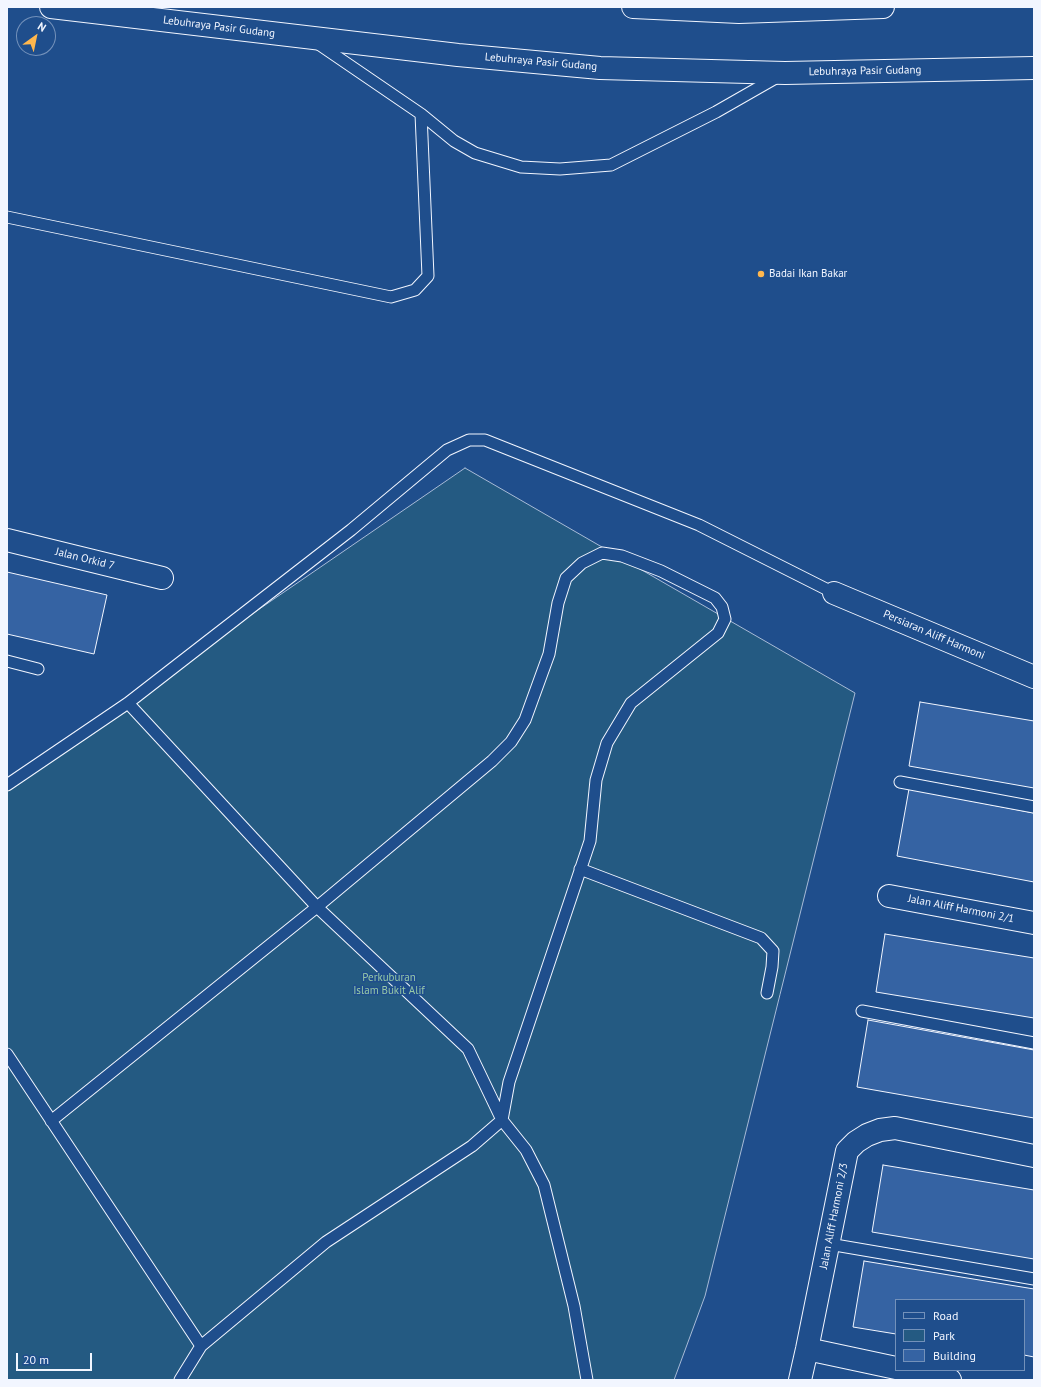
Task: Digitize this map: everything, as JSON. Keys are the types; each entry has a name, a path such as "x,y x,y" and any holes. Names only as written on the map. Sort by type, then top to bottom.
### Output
{"main road":[{"name":"Lebuhraya Pasir Gudang","path":"51,7 458,55 600,68 785,73 1034,68"},
{"path":"633,7 739,12 882,7"},
{"name":"Jalan Orkid 7","path":"7,540 162,578"},
{"name":"Persiaran Aliff Harmoni","path":"834,593 1034,678"},
{"name":"Jalan Aliff Harmoni 2/1","path":"889,896 1034,923"},
{"name":"Jalan Aliff Harmoni 2/3","path":"800,1380 847,1152 856,1142 867,1135 880,1130 895,1128 1034,1156"},
{"path":"807,1349 895,1368"},
{"path":"908,1371 950,1380"}],"lane":[{"path":"310,38 421,114 454,141 475,153 521,167 560,169 611,165 716,112 785,73"},
{"path":"7,216 391,297 415,290 428,276 421,114"},
{"path":"7,785 128,703 351,530 447,450 469,440 485,440 699,525 834,593"},
{"path":"51,1121 317,908 492,761 511,742 525,720 549,654 558,603 566,578 582,563 602,553 622,556 661,571 715,598 722,607 725,619 718,633 631,703 607,743 596,780 590,841 509,1082 502,1120 472,1146 326,1242 201,1346 180,1380"},
{"path":"7,661 38,669"},
{"path":"128,703 317,908 468,1049 502,1120 526,1150 544,1185 574,1306 587,1380"},
{"path":"900,782 1034,808"},
{"path":"580,869 761,938 773,951 768,993"},
{"path":"862,1011 1034,1043"},
{"path":"7,1054 201,1346"},
{"path":"829,1244 1034,1279"}],"green space":[{"name":"Perkuburan Islam Bukit Alif","path":"465,468 855,693 705,1296 674,1380 7,1380 7,782"}],"building":[{"path":"7,572 107,595 94,654 7,634"},
{"path":"920,702 1034,721 1034,788 909,766"},
{"path":"909,789 1034,813 1034,882 897,856"},
{"path":"885,934 1034,958 1034,1018 876,992"},
{"path":"868,1020 1034,1050 1034,1118 857,1087"},
{"path":"883,1165 1034,1190 1034,1259 872,1232"},
{"path":"864,1261 1034,1289 1034,1357 1025,1355 1025,1299 895,1299 895,1334 853,1327"}],"place":[{"name":"Badai Ikan Bakar","path":"761,274"}]}
